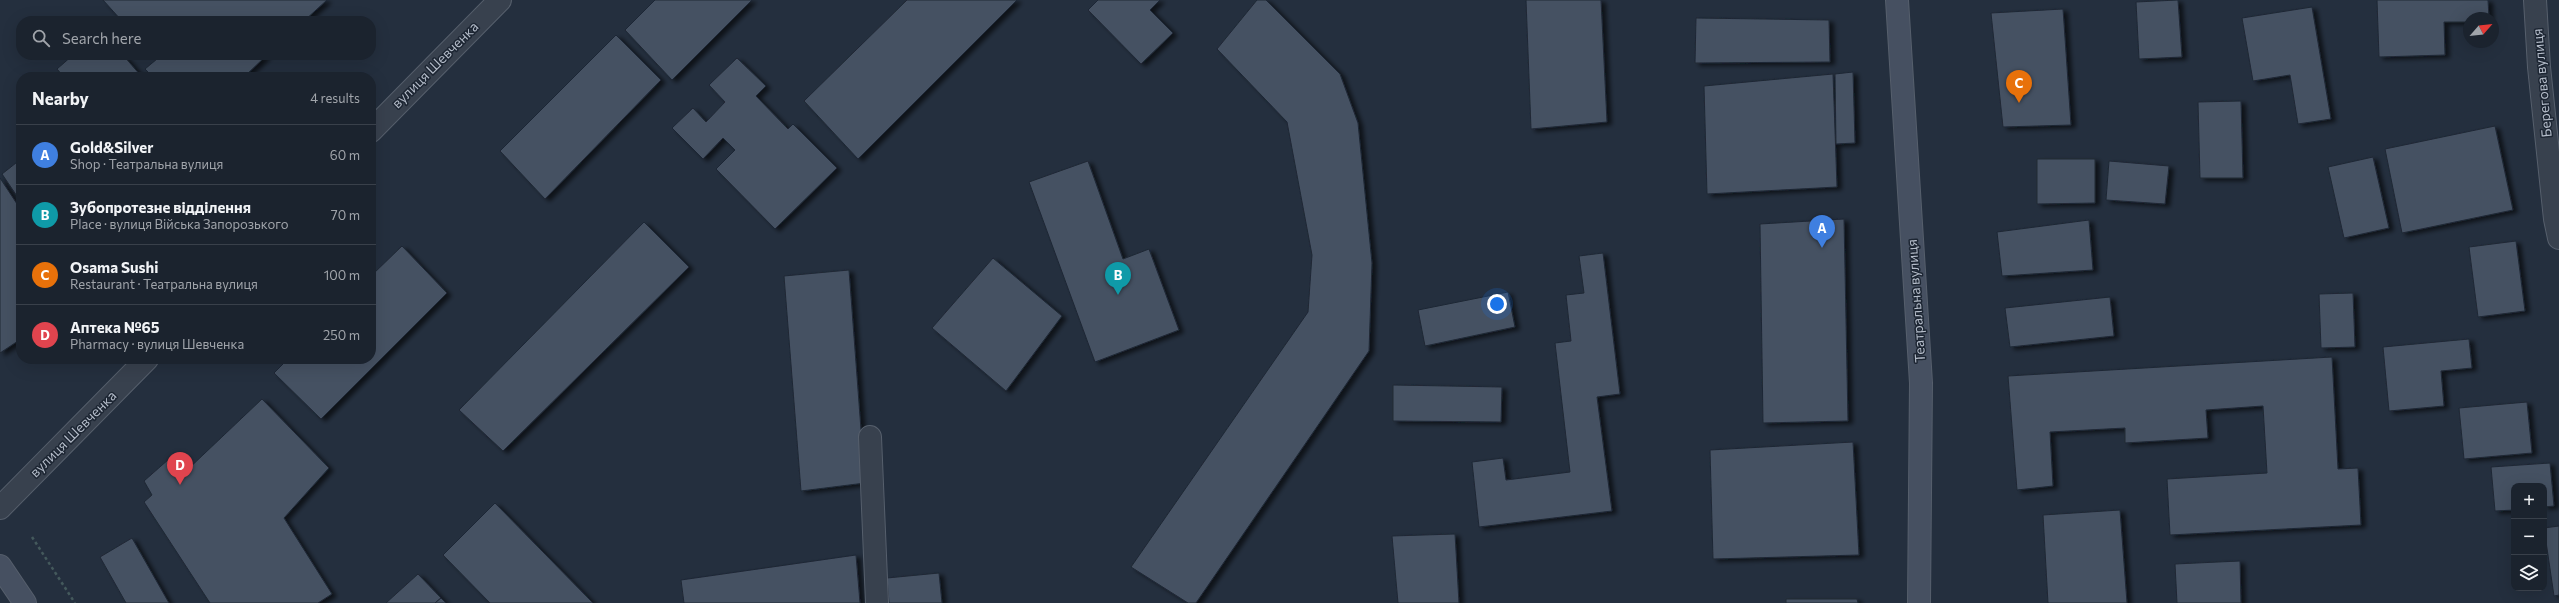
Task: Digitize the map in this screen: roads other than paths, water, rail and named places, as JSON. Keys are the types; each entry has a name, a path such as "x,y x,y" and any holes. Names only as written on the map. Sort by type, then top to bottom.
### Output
{"street":[{"name":"вулиця Шевченка","path":"376,126 500,0"},
{"name":"Театральна вулиця","path":"1897,0 1921,383 1919,603"},
{"name":"Берегова вулиця","path":"2535,0 2539,67 2555,219 2559,238"},
{"name":"вулиця Шевченка","path":"0,508 142,364"},
{"path":"870,437 877,603"},
{"path":"0,566 25,603"}],"place":[{"name":"Osama Sushi","path":"2019,103"},
{"name":"Gold&Silver","path":"1822,248"},
{"name":"Зубопротезне відділення","path":"1118,295"},
{"name":"Аптека №65","path":"180,485"}]}
